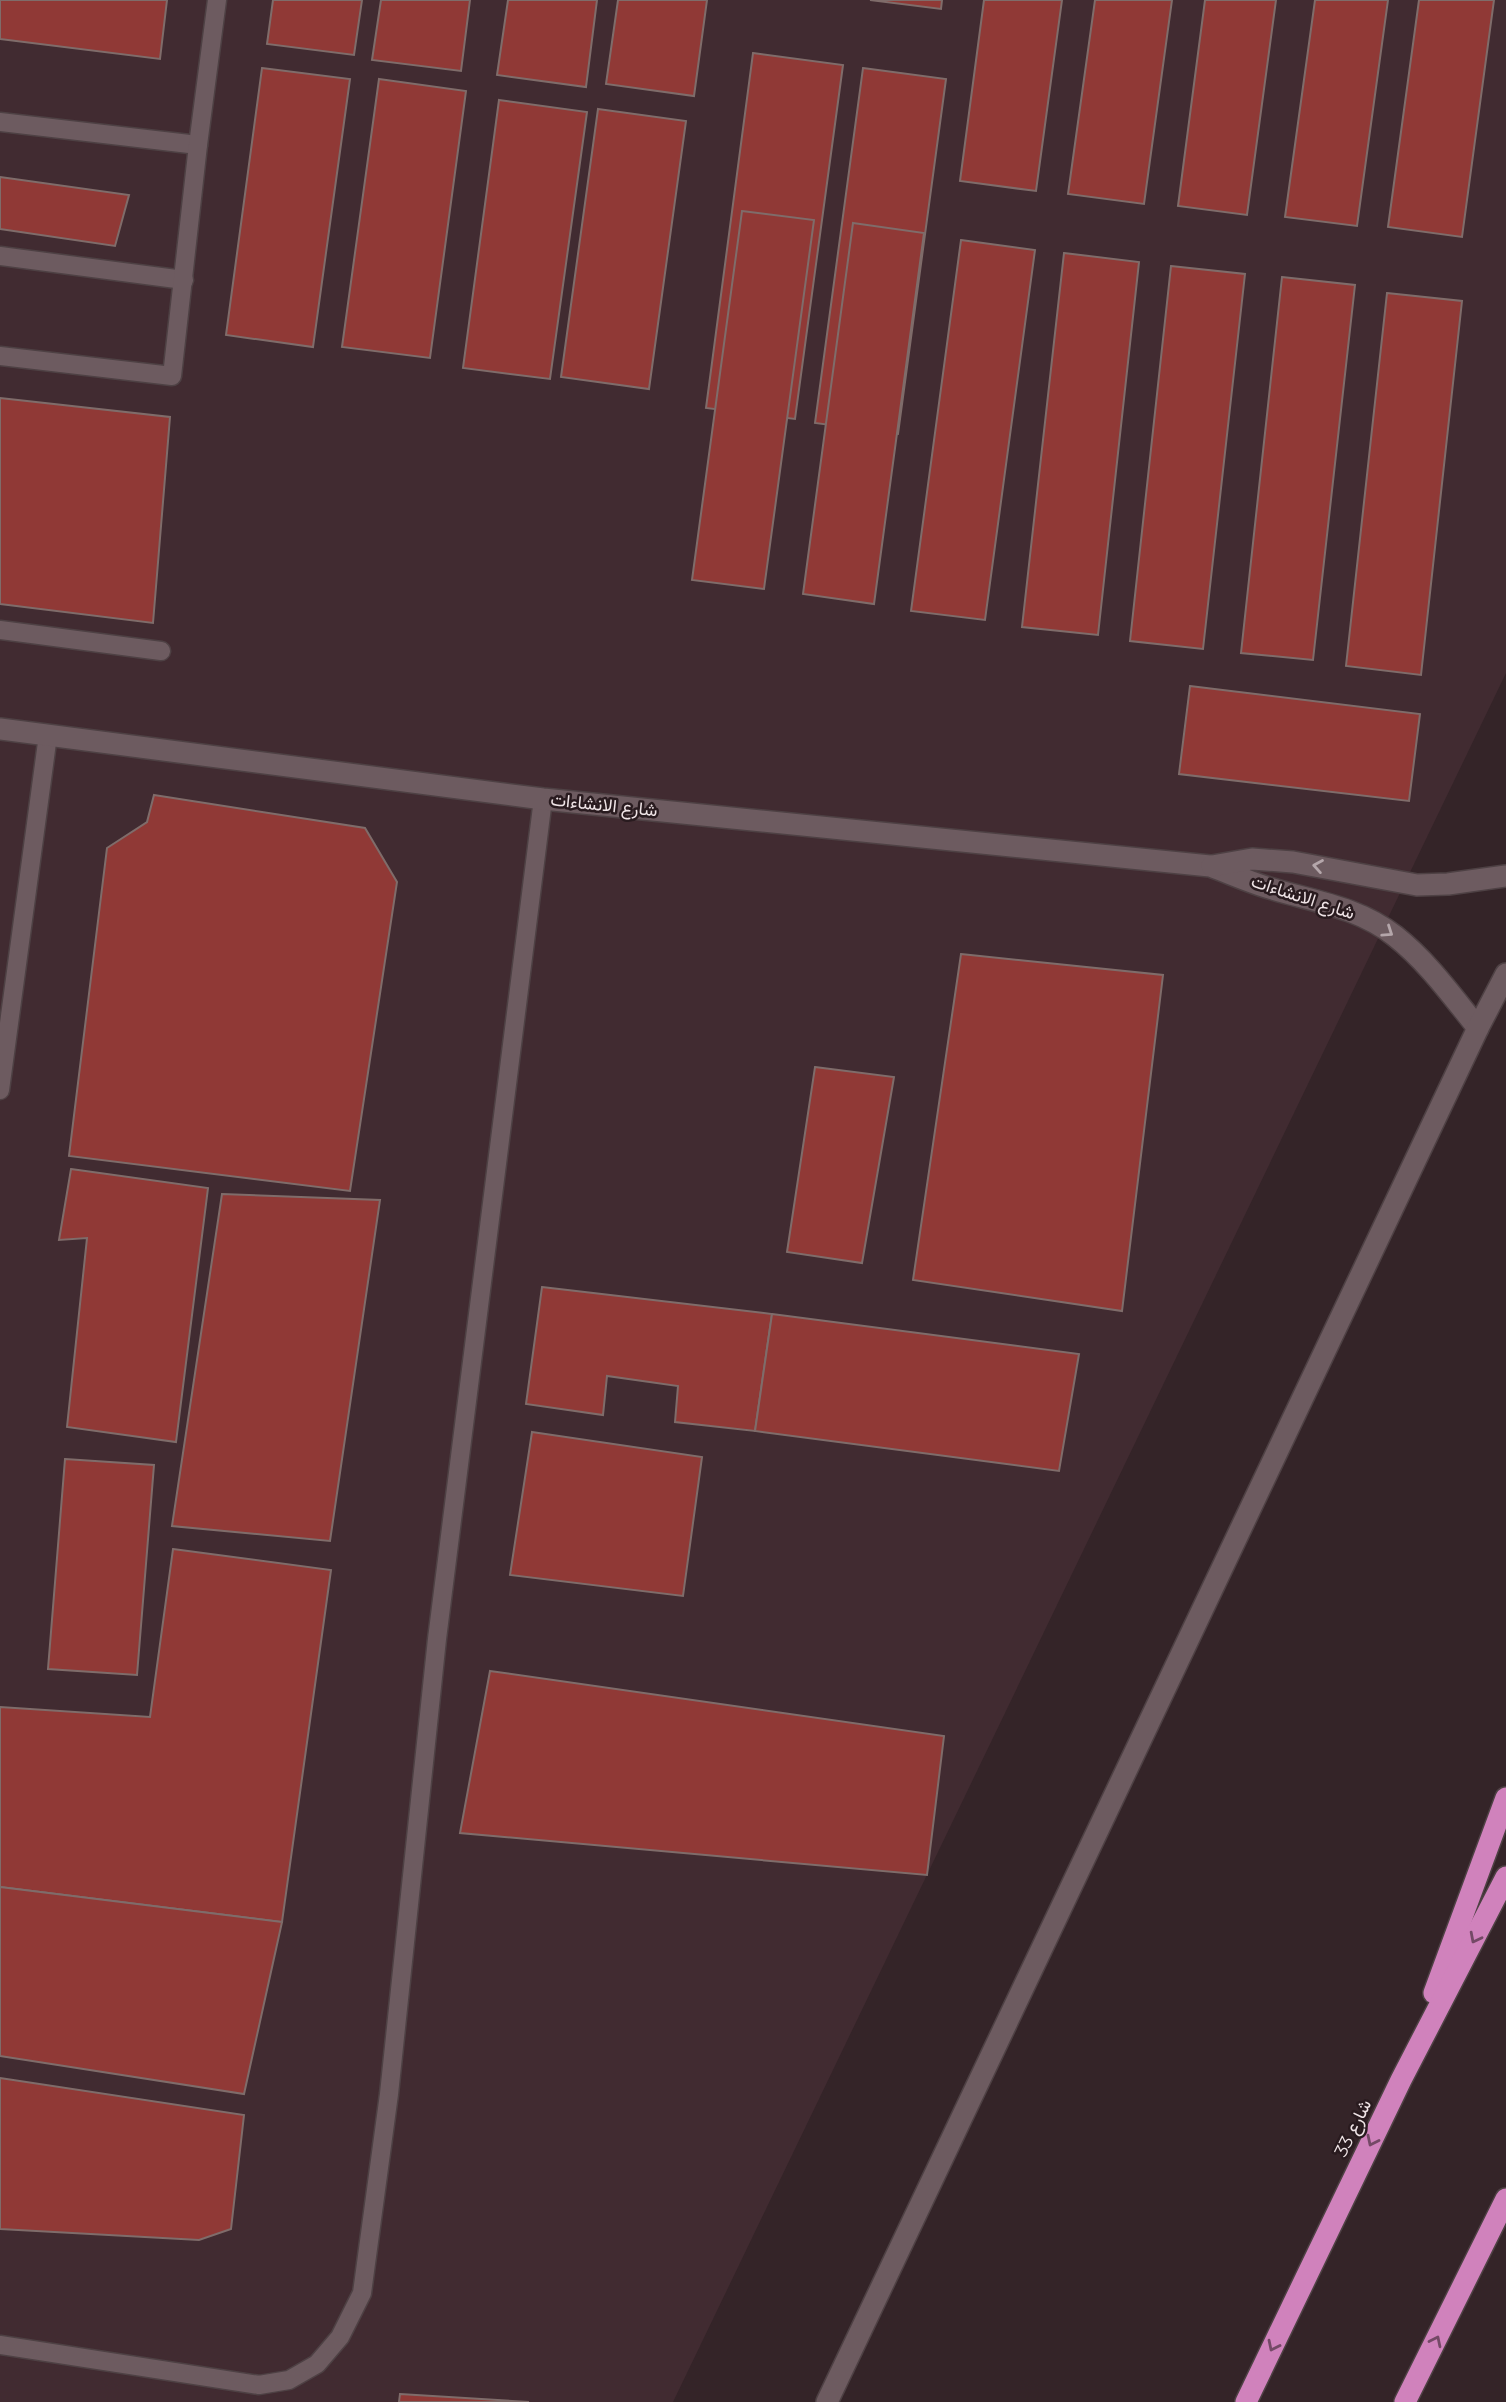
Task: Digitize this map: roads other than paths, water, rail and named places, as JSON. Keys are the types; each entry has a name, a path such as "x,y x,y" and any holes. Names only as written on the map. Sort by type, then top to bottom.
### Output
{"highway":[{"path":"1401,2080 1506,1798"},
{"name":"شارع 33","path":"1246,2402 1401,2080 1506,1877"},
{"path":"1405,2402 1506,2199"}],"street":[{"name":"شارع الانشاءات","path":"0,729 542,799 1210,866 1266,887 1327,902 1393,934 1420,958 1478,1028"},
{"name":"شارع الانشاءات","path":"1210,866 1252,859 1293,862 1417,885 1448,884 1506,876"},
{"path":"827,2402 1506,974"}],"lane":[{"path":"0,356 172,376 217,0"},
{"path":"0,121 198,145"},
{"path":"0,256 184,281"},
{"path":"0,630 161,651"},
{"path":"0,1090 48,735"},
{"path":"0,2345 259,2385 289,2379 317,2364 341,2337 362,2293 388,2094 437,1639 542,799"}]}
